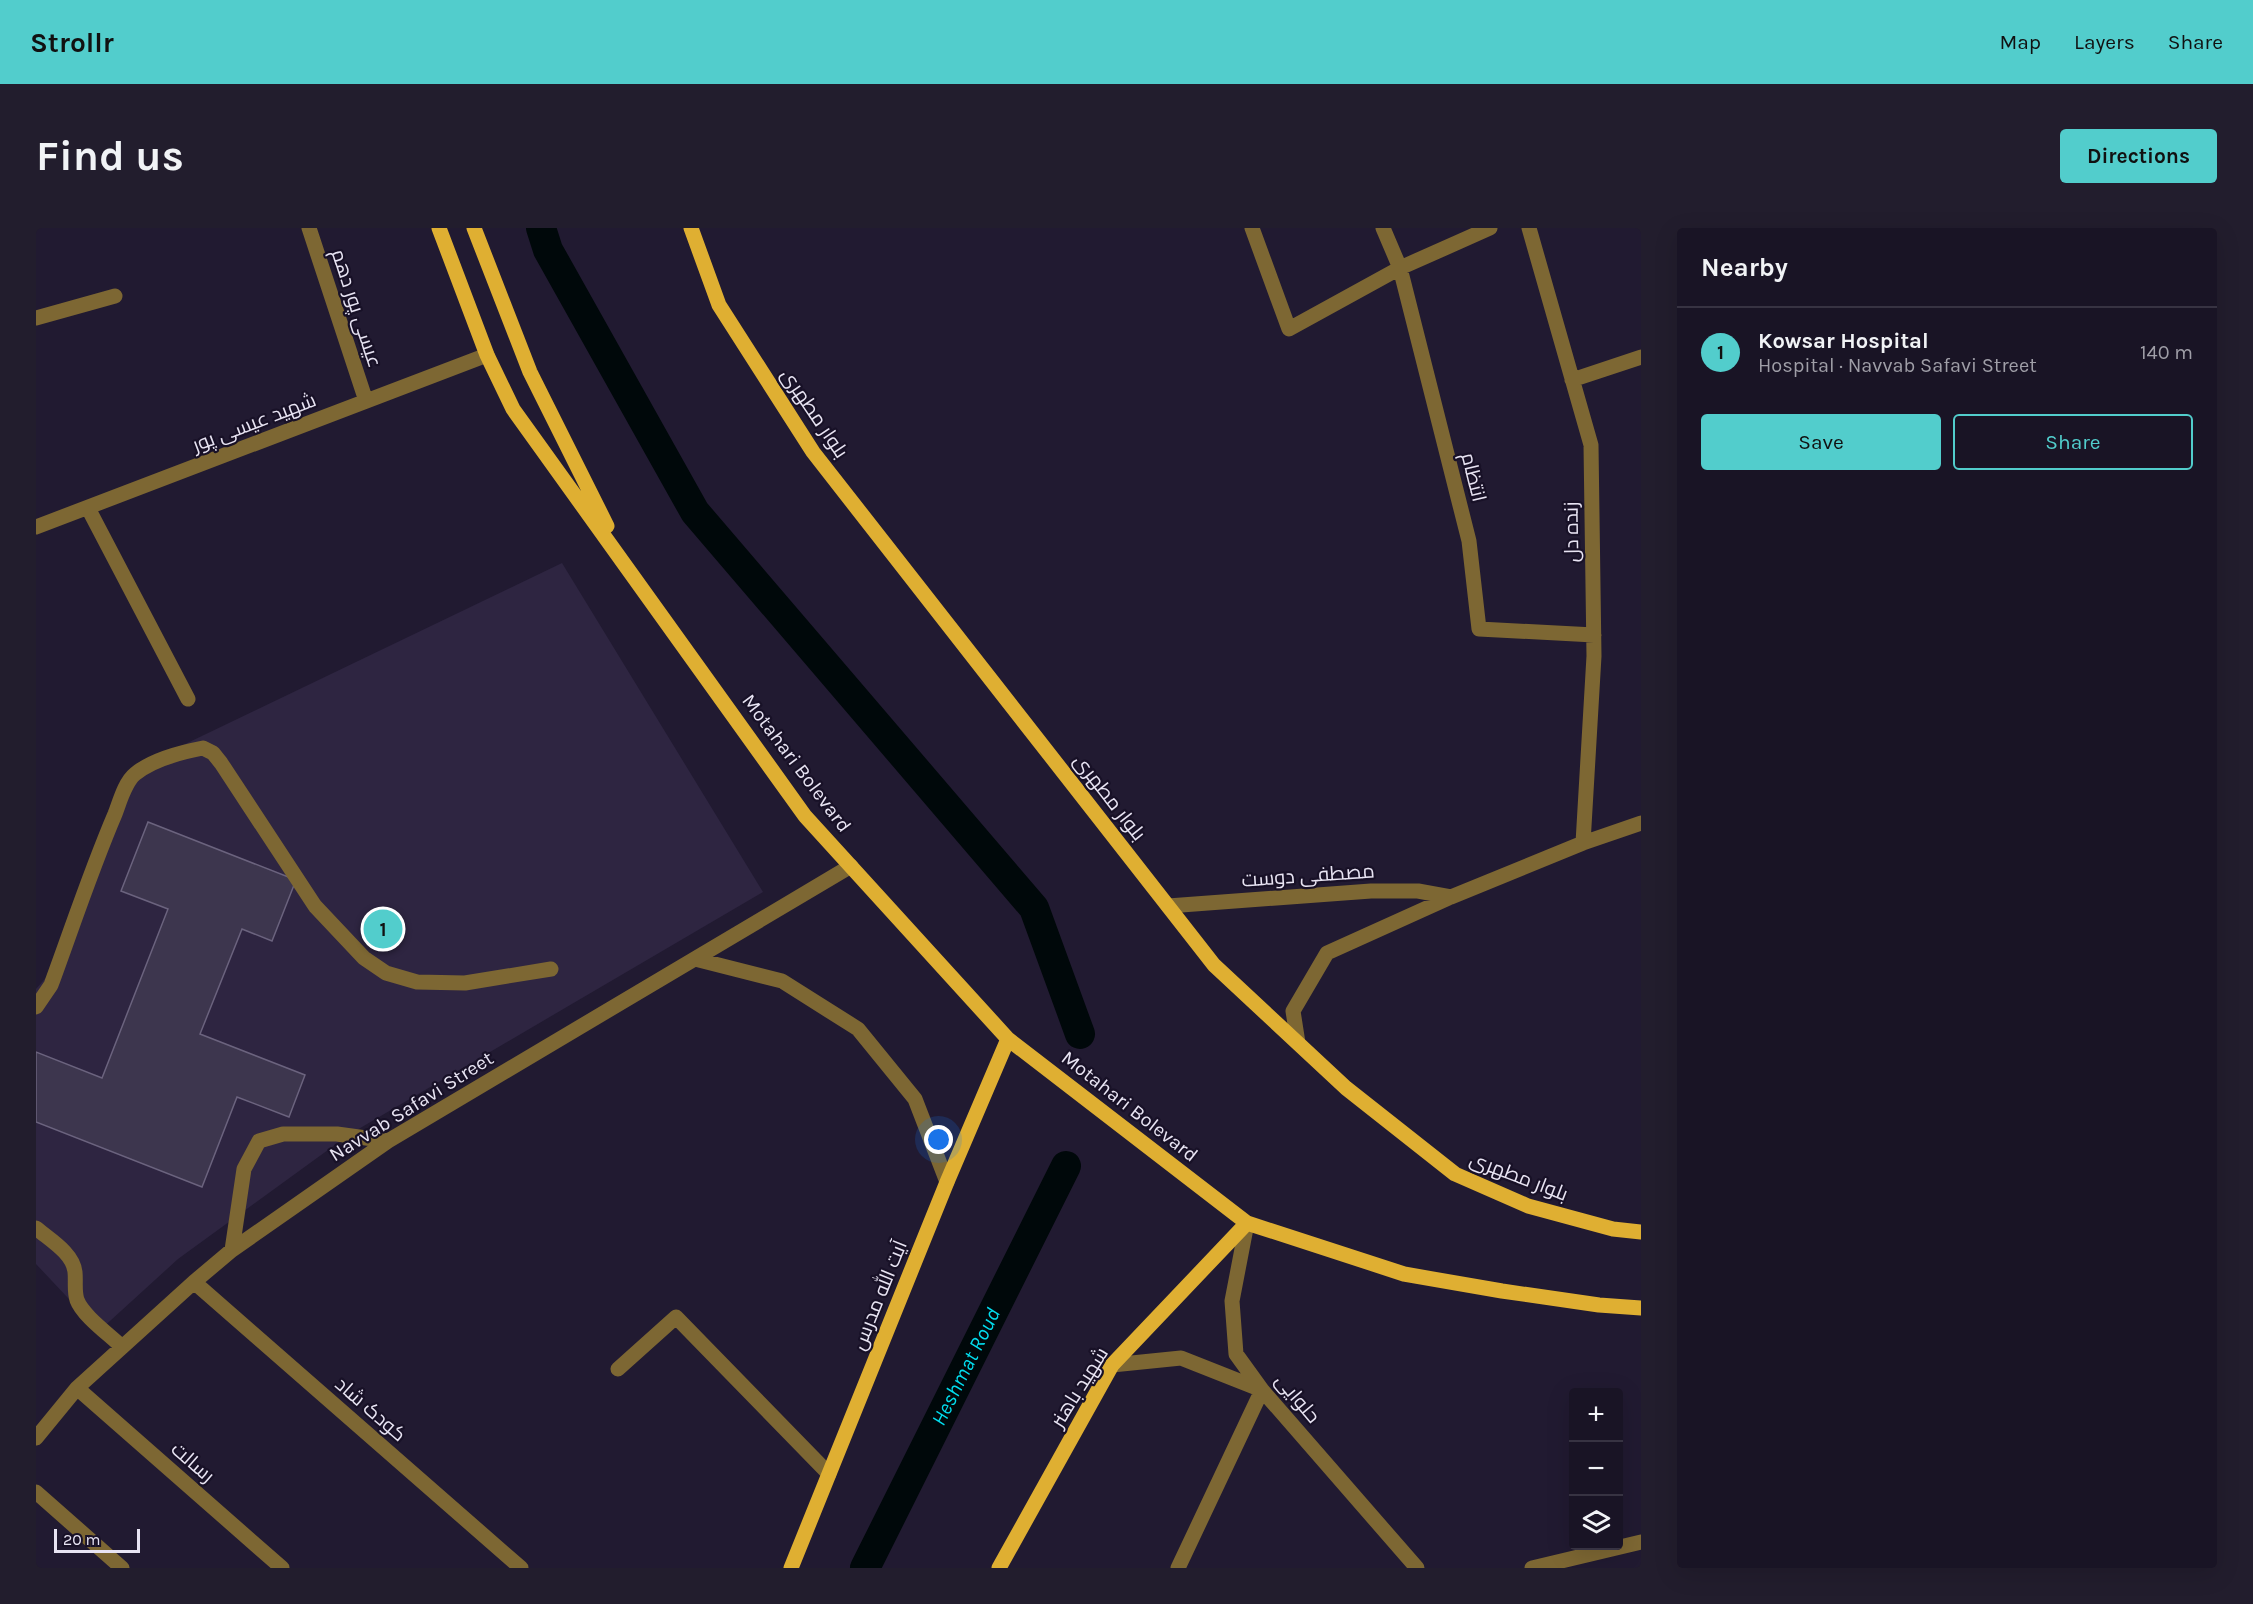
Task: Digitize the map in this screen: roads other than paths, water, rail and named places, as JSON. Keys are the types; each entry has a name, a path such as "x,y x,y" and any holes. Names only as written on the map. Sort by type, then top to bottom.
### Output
{"main road":[{"name":"Motahari Bolevard","path":"439,228 487,355 513,409 805,816 1008,1039 1247,1223"},
{"path":"474,228 530,372 627,568"},
{"name":"بلوار مطهری","path":"691,228 719,305 813,452 1214,965 1346,1088 1455,1174 1528,1206 1613,1229 1641,1232"},
{"name":"آیت الله مدرس","path":"791,1568 947,1182 1008,1039"},
{"path":"1247,1223 1404,1274 1502,1292 1599,1305 1641,1308"},
{"name":"شهید باهنر","path":"999,1568 1112,1365 1247,1223"}],"street":[{"name":"عیسی پور دهم","path":"309,228 366,401"},
{"path":"1252,228 1288,329 1400,268 1490,228"},
{"name":"انتظام","path":"1383,228 1400,268 1469,541 1479,629 1594,635"},
{"name":"زنده دل","path":"1529,228 1591,445 1594,656 1583,843"},
{"path":"36,318 115,296"},
{"name":"شهید عیسی پور","path":"36,527 487,355"},
{"path":"1572,380 1641,357"},
{"path":"88,508 188,699"},
{"path":"36,1006 51,985 107,833 125,789 134,775 147,766 189,750 203,748 213,753 221,763 315,906 364,958 386,973 417,982 465,983 551,969"},
{"path":"1298,1042 1293,1011 1327,953 1451,897 1583,843 1641,823"},
{"name":"Navvab Safavi Street","path":"36,1438 77,1388 232,1250 388,1141 851,866"},
{"name":"مصطفی دوست","path":"1168,906 1371,891 1418,891 1451,897"},
{"path":"695,959 782,981 858,1029 915,1099 947,1182"},
{"path":"232,1250 244,1169 260,1141 283,1134 337,1134 388,1141"},
{"name":"حلوایی","path":"1247,1223 1232,1301 1236,1353 1262,1390 1417,1568"},
{"path":"36,1228 70,1257 75,1271 78,1301 85,1312 122,1347"},
{"name":"کودک شاد","path":"194,1282 521,1568"},
{"path":"618,1369 676,1317 829,1474"},
{"path":"1112,1365 1181,1358 1262,1390 1178,1568"},
{"name":"رسالت","path":"77,1388 282,1568"},
{"path":"36,1492 122,1568"},
{"path":"1532,1568 1641,1542"}],"waterway":[{"path":"541,228 548,250 695,512 1034,908 1080,1034"},
{"name":"Heshmat Roud","path":"865,1568 1066,1166"}],"place":[{"name":"Kowsar Hospital","path":"383,929"}]}
